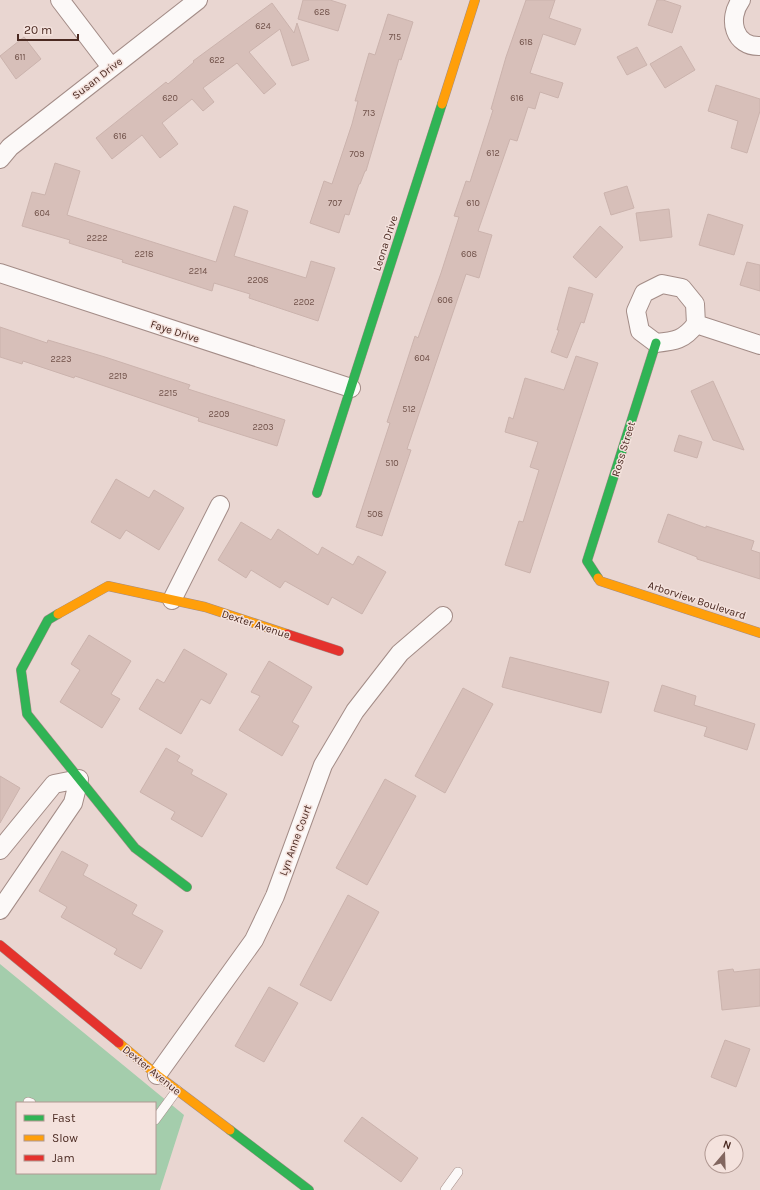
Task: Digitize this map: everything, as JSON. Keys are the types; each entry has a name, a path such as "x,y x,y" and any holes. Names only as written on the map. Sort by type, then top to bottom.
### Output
{"street":[{"path":"60,0 111,67"},
{"name":"Susan Drive","path":"0,159 10,147 198,0"},
{"name":"Leona Drive","path":"317,493 474,0"},
{"path":"741,0 733,16 734,29 743,41 760,46"},
{"name":"Faye Drive","path":"0,273 351,388"},
{"path":"662,284 682,288 695,304 696,324 687,335 672,341 656,343 640,331 636,311 644,293 662,284"},
{"path":"696,324 760,345"},
{"name":"Ross Street","path":"628,590 600,581 587,561 656,343"},
{"path":"172,600 220,505"},
{"name":"Dexter Avenue","path":"187,887 136,848 27,714 21,670 48,620 108,586 205,607 339,651"},
{"name":"Arborview Boulevard","path":"628,590 760,633"},
{"name":"Lyn Anne Court","path":"158,1075 254,940 275,896 323,765 355,711 400,653 443,616"},
{"path":"0,850 54,784 79,779 73,802 0,910"},
{"name":"Dexter Avenue","path":"0,945 158,1075 309,1190"}],"lane":[{"path":"156,1119 177,1090"},
{"path":"445,1190 458,1172"}],"green space":[{"path":"0,964 184,1115 160,1190 0,1190"}],"building":[{"path":"303,0 330,0 346,5 338,31 298,19"},
{"path":"526,0 555,0 549,18 581,29 575,45 543,34 530,73 563,83 558,98 540,92 535,109 528,107 517,141 510,139 478,231 492,235 479,278 466,274 407,449 411,450 382,536 356,527 390,423 387,422 415,336 418,338 441,273 459,217 454,216 466,181 470,182 493,110 491,109 506,57"},
{"path":"657,0 663,0 681,6 672,33 648,25"},
{"path":"272,3 294,33 297,23 309,60 292,66 280,29 249,52 276,84 264,94 237,63 203,88 214,102 203,111 192,99 162,123 178,144 160,158 142,135 112,159 96,138 166,82 168,84 194,62 193,61"},
{"path":"388,14 413,22 401,60 399,59 366,171 359,184 349,215 345,214 339,233 310,223 324,181 332,184 352,124 358,101 355,101 369,53 375,55"},
{"path":"24,37 41,59 16,79 0,56"},
{"path":"681,46 695,70 665,88 650,64"},
{"path":"637,47 647,65 627,75 617,57"},
{"path":"716,85 760,99 760,111 747,153 731,148 738,121 708,111"},
{"path":"55,163 80,171 67,215 216,262 234,206 248,211 234,256 306,278 311,261 335,268 318,321 249,298 250,294 214,283 212,291 69,243 70,240 22,226 32,192 45,195"},
{"path":"627,186 634,208 611,215 604,193"},
{"path":"669,209 672,237 640,241 636,213"},
{"path":"708,214 743,225 734,255 699,245"},
{"path":"600,226 623,247 596,278 573,257"},
{"path":"747,262 760,265 760,291 740,285"},
{"path":"569,287 593,294 584,323 581,322 567,358 551,352 559,330 557,330"},
{"path":"0,327 47,343 48,340 105,357 190,385 188,389 285,420 277,446 198,421 199,418 75,376 74,378 23,361 22,364 0,357"},
{"path":"576,356 598,363 530,573 505,565 519,521 523,522 539,470 530,467 538,442 505,432 509,417 513,419 525,378 564,390"},
{"path":"713,381 744,450 713,440 691,391"},
{"path":"679,435 702,442 697,458 674,451"},
{"path":"116,479 149,498 154,490 184,508 159,550 126,530 120,539 91,522"},
{"path":"668,514 706,528 706,526 754,541 751,550 760,553 760,579 697,559 697,557 658,542"},
{"path":"241,522 271,540 278,529 318,555 322,547 353,565 358,556 386,572 362,614 332,597 328,605 285,581 280,588 251,570 246,578 218,560"},
{"path":"89,635 131,661 111,694 120,699 102,728 60,702 80,670 71,664"},
{"path":"184,649 227,674 210,704 201,699 181,734 139,709 157,679 164,683"},
{"path":"510,657 609,682 601,713 502,687"},
{"path":"269,661 312,687 292,722 299,726 282,756 239,730 260,696 251,692"},
{"path":"662,685 696,696 694,705 755,724 747,750 704,736 707,727 654,711"},
{"path":"463,688 493,704 445,793 415,776"},
{"path":"166,748 180,756 177,761 193,770 191,774 227,794 202,837 171,819 175,812 140,792"},
{"path":"0,776 20,788 0,823"},
{"path":"385,779 416,796 367,885 336,868"},
{"path":"62,851 88,865 83,875 137,905 132,914 163,931 141,969 114,954 117,949 61,917 67,907 39,891"},
{"path":"348,895 379,912 331,1001 300,985"},
{"path":"733,969 734,972 760,969 760,1006 722,1010 718,971"},
{"path":"269,987 298,1003 264,1062 235,1046"},
{"path":"725,1040 750,1049 736,1087 711,1077"},
{"path":"362,1117 418,1158 401,1182 344,1141"}],"traffic: fast":[{"path":"317,493 442,104"},
{"path":"598,578 587,561 656,343"},
{"path":"58,614 48,620 21,670 27,714 135,848 187,887"},
{"path":"230,1130 309,1190"}],"traffic: slow":[{"path":"442,104 475,0"},
{"path":"598,578 600,581 760,633"},
{"path":"58,614 108,586 205,607 287,634"},
{"path":"119,1043 157,1075 230,1130"}],"traffic: jam":[{"path":"287,634 339,651"},
{"path":"0,945 119,1043"}]}
